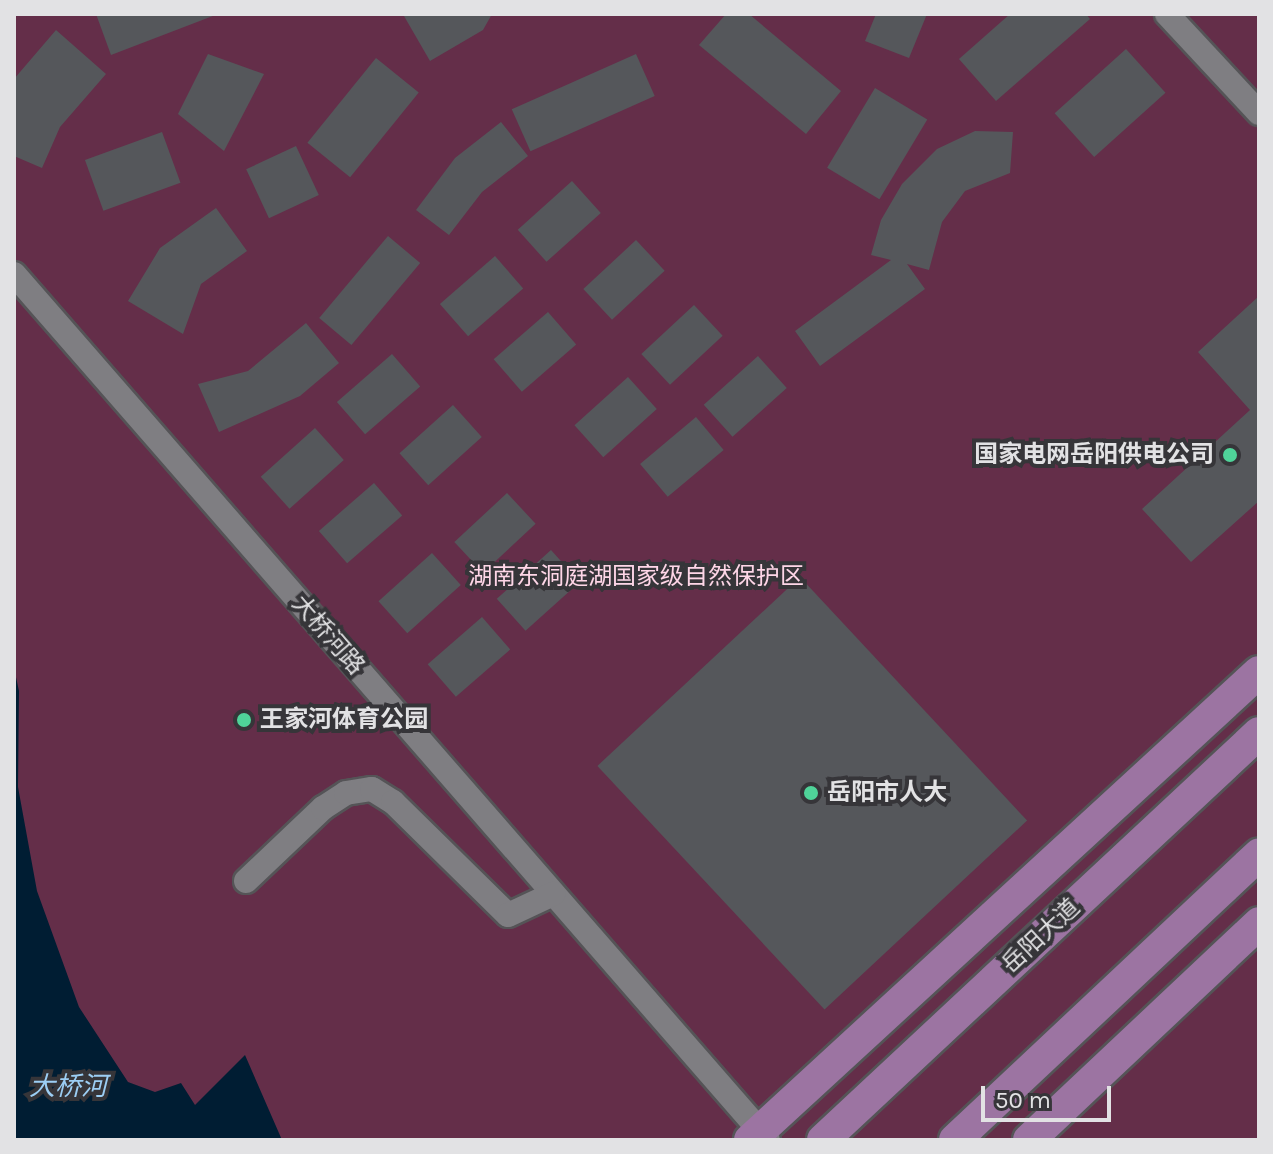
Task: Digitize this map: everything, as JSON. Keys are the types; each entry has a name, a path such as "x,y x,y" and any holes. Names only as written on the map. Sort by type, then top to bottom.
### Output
{"main road":[{"path":"759,1137 1259,672"},
{"name":"岳阳大道","path":"823,1140 1259,733"},
{"path":"955,1140 1259,855"},
{"path":"1029,1140 1259,923"}],"street":[{"path":"1167,14 1254,97"},
{"name":"大桥河路","path":"14,274 553,894 759,1137"},
{"path":"246,881 323,808 346,793 372,789 393,802 508,915 553,894"}],"green space":[{"name":"湖南东洞庭湖国家级自然保护区","path":"14,14 1259,14 1259,1140 14,1140"}],"water":[{"name":"大桥河","path":"14,668 19,691 18,787 37,891 79,1007 128,1082 155,1092 181,1083 195,1105 245,1055 282,1140 14,1140"}],"building":[{"path":"96,14 218,14 111,55"},
{"path":"492,14 483,30 430,61 404,16"},
{"path":"726,14 749,14 841,91 806,134 699,45"},
{"path":"876,14 927,14 909,58 865,41"},
{"path":"1010,14 1086,14 1090,19 996,101 959,59"},
{"path":"56,30 106,74 60,127 42,168 14,156 14,79"},
{"path":"1126,49 1165,93 1094,157 1055,113"},
{"path":"208,54 264,74 224,151 178,114"},
{"path":"636,54 655,96 530,151 512,109"},
{"path":"376,58 419,93 350,177 307,143"},
{"path":"875,88 927,119 879,199 827,168"},
{"path":"501,122 528,156 482,192 449,235 416,210 455,158"},
{"path":"975,131 1013,132 1010,173 965,191 942,222 929,270 907,264 925,289 820,366 795,331 891,260 871,255 881,220 902,184 937,149"},
{"path":"162,132 180,183 103,211 85,160"},
{"path":"296,146 319,195 269,218 246,169"},
{"path":"572,181 601,213 547,262 518,230"},
{"path":"216,208 247,251 201,284 183,334 128,301 160,248"},
{"path":"388,236 420,263 351,345 319,318"},
{"path":"636,240 665,271 612,320 583,289"},
{"path":"495,256 523,288 468,336 440,304"},
{"name":"国家电网岳阳供电公司","path":"1259,296 1259,501 1191,562 1142,509 1250,410 1198,352"},
{"path":"694,305 723,336 670,385 641,354"},
{"path":"548,312 576,344 522,392 494,359"},
{"path":"306,323 339,363 300,396 219,432 198,384 248,371"},
{"path":"392,354 420,386 365,434 337,402"},
{"path":"758,356 787,388 733,437 704,405"},
{"path":"628,377 657,409 603,457 574,425"},
{"path":"453,405 482,437 428,485 399,453"},
{"path":"696,417 724,450 668,497 640,464"},
{"path":"315,428 344,460 290,509 261,477"},
{"path":"374,483 402,515 347,563 319,531"},
{"path":"507,493 536,524 483,573 454,542"},
{"path":"551,550 580,582 526,631 497,599"},
{"path":"432,553 461,585 407,633 378,601"},
{"name":"岳阳市人大","path":"800,577 1027,821 825,1009 597,766"},
{"path":"482,617 510,649 456,697 428,664"}],"place":[{"name":"国家电网岳阳供电公司","path":"1230,455"},
{"name":"王家河体育公园","path":"244,720"},
{"name":"岳阳市人大","path":"811,793"}]}
